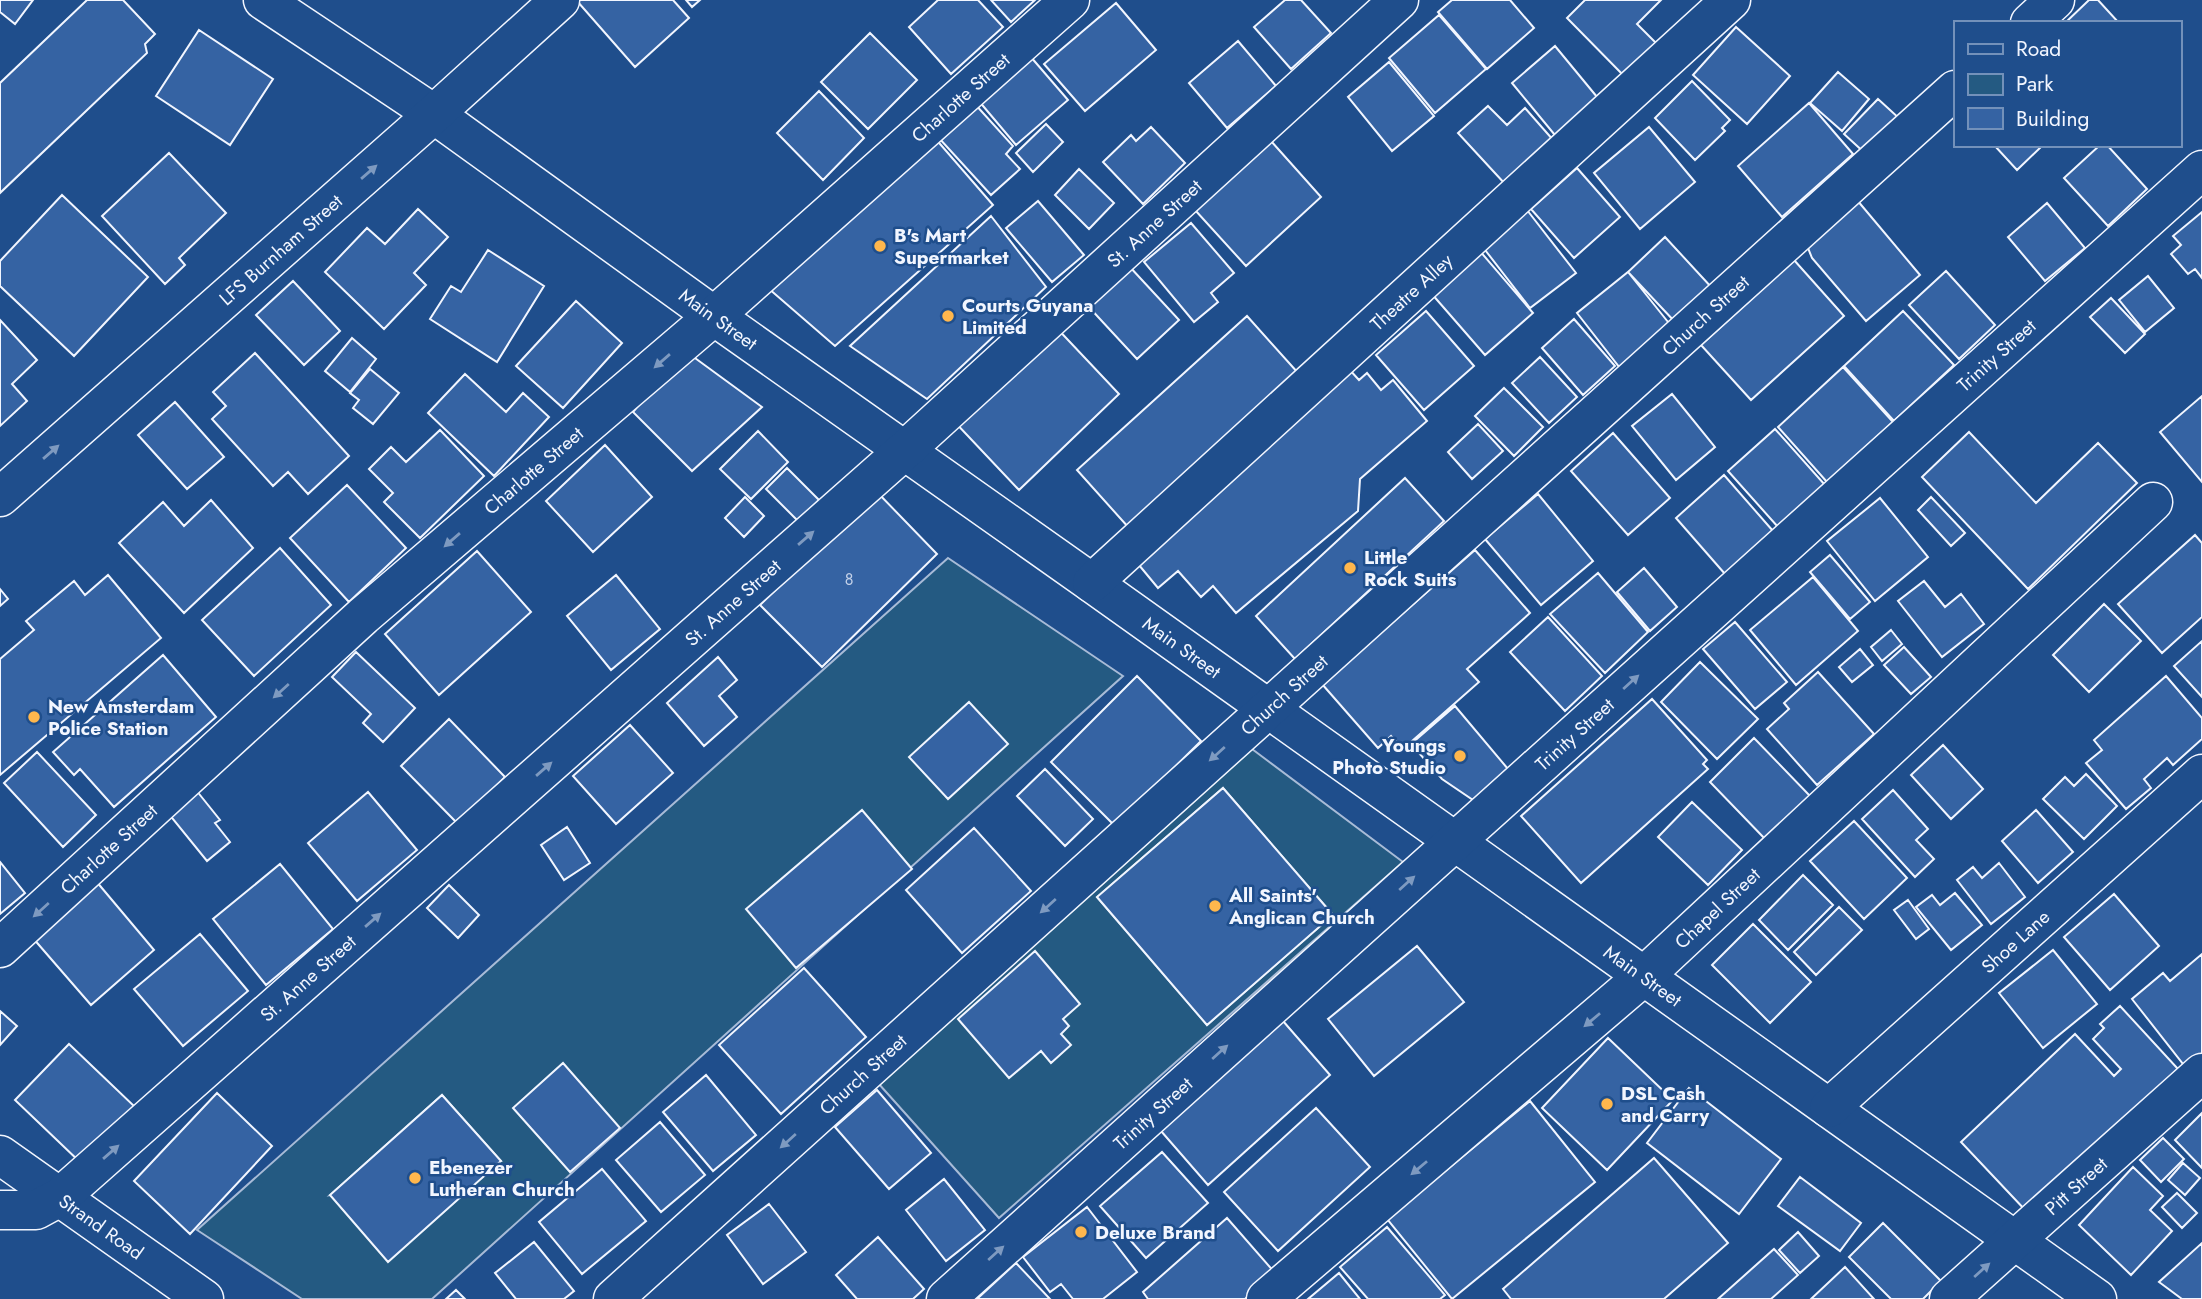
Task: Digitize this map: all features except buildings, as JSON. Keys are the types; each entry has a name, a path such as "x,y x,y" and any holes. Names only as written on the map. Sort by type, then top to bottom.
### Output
{"street":[{"name":"Main Street","path":"263,0 434,114 2097,1299"},
{"name":"LFS Burnham Street","path":"0,497 560,0"},
{"name":"Charlotte Street","path":"0,948 363,616 714,316 1070,0"},
{"name":"St. Anne Street","path":"0,1210 36,1210 60,1197 905,450 1399,0"},
{"name":"Theatre Alley","path":"1092,583 1731,0"},
{"path":"2032,21 2055,0"},
{"name":"Church Street","path":"613,1299 1954,91"},
{"name":"Trinity Street","path":"946,1299 2202,170"},
{"name":"Chapel Street","path":"1266,1299 1644,976 2154,502"},
{"name":"Shoe Lane","path":"1829,1108 2202,774"},
{"name":"Pitt Street","path":"1949,1299 2202,1073"},
{"name":"Strand Road","path":"0,1156 204,1299"}],"green space":[{"path":"948,558 1123,676 432,1299 302,1299 197,1230","holes":["442,1095 501,1161 330,1195"]},
{"path":"1248,746 1403,862 999,1218 878,1083","holes":["1223,788 1333,915 1207,1025 1097,897"]}],"place":[{"name":"B's Mart Supermarket","path":"880,246"},
{"name":"Courts Guyana Limited","path":"948,316"},
{"name":"Little Rock Suits","path":"1350,568"},
{"name":"New Amsterdam Police Station","path":"34,717"},
{"name":"Youngs Photo Studio","path":"1460,756"},
{"name":"All Saints' Anglican Church","path":"1215,906"},
{"name":"DSL Cash and Carry","path":"1607,1104"},
{"name":"Ebenezer Lutheran Church","path":"415,1178"},
{"name":"Deluxe Brand","path":"1081,1232"}]}
